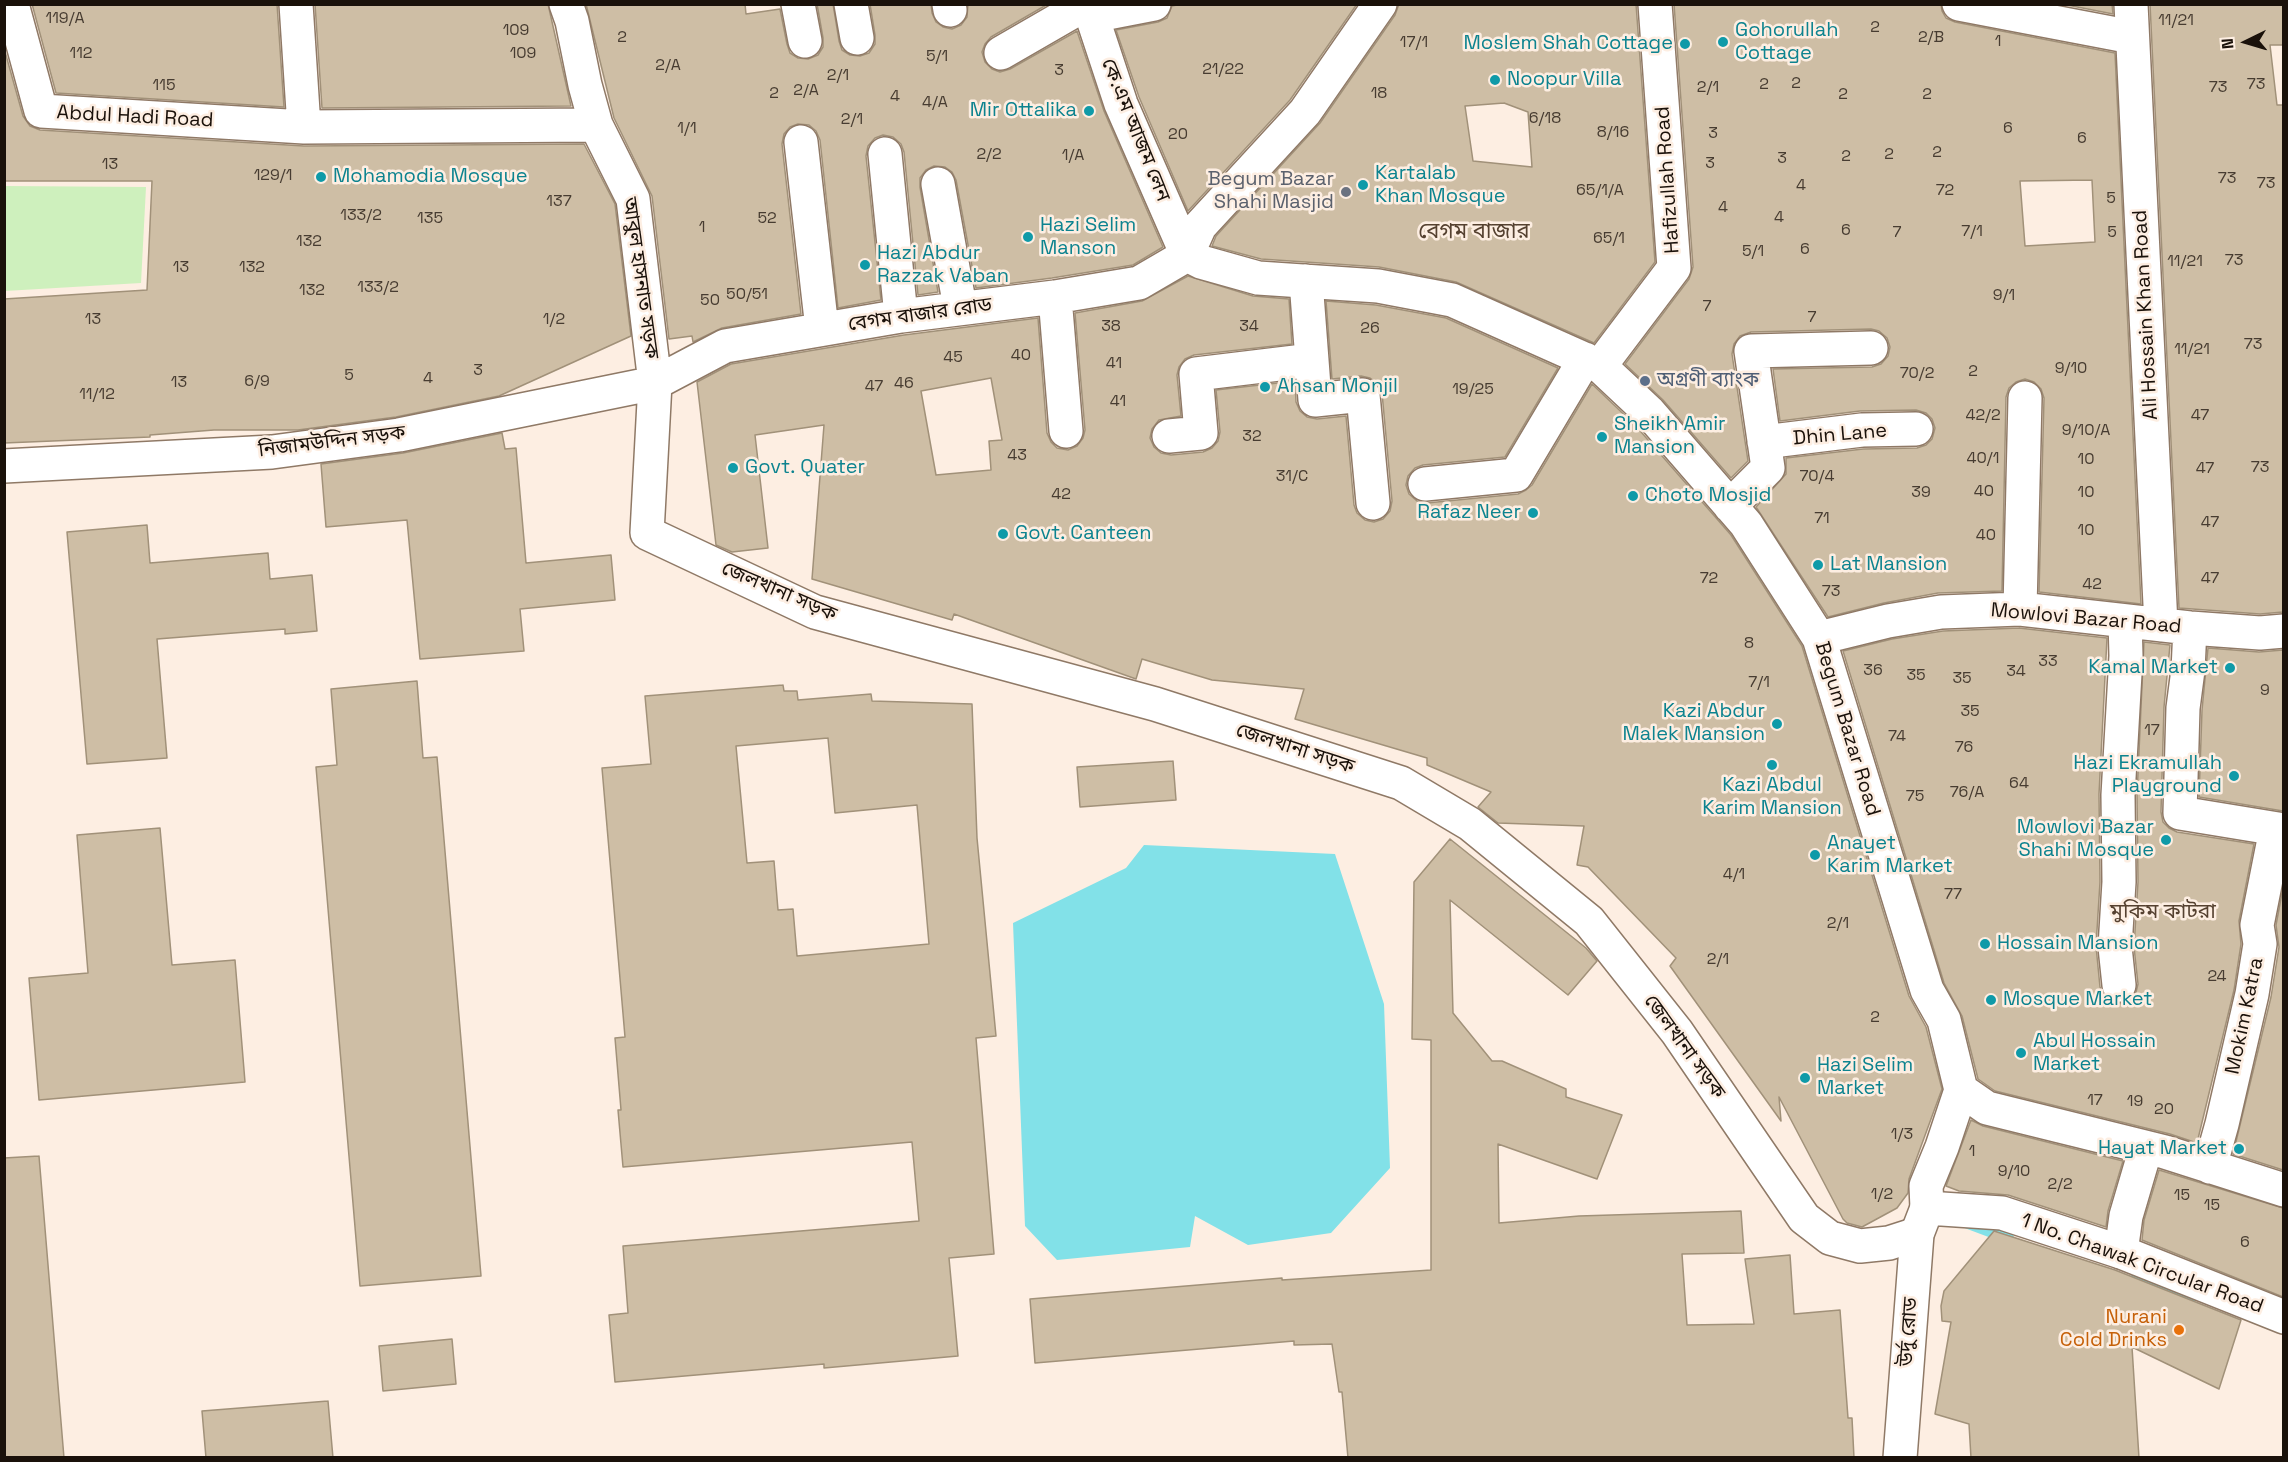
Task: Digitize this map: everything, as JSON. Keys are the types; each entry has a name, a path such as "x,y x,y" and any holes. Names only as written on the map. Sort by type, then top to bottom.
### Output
{"street":[{"name":"Abdul Hadi Road","path":"12,4 41,111 304,127 596,125"},
{"path":"296,4 304,127"},
{"name":"আবুল হাসনাত সড়ক","path":"566,4 596,125 633,199 655,383"},
{"path":"798,4 805,41"},
{"path":"851,4 857,38"},
{"path":"1001,53 1088,8 1154,4"},
{"path":"1187,255 1200,226 1305,111 1380,4"},
{"name":"Hafizullah Road","path":"1425,484 1516,476 1592,363 1674,268 1655,4"},
{"path":"1959,4 2012,9 2132,37"},
{"name":"Ali Hossain Khan Road","path":"2131,4 2175,626"},
{"name":"কে.এম আজম লেন","path":"1088,8 1121,104 1187,255"},
{"path":"801,142 822,329"},
{"path":"885,153 901,316"},
{"path":"938,184 960,307"},
{"name":"Begum Bazar Road","path":"1187,255 1201,262 1258,278 1378,286 1452,300 1592,363 1649,412 1746,524 1819,638 1927,990 1944,1020 1961,1090"},
{"name":"বেগম বাজার রোড","path":"655,383 725,345 960,307 1055,297 1139,283 1187,255"},
{"path":"1306,281 1315,400 1363,395 1373,503"},
{"path":"1055,297 1066,430"},
{"name":"Dhin Lane","path":"1730,506 1768,468 1751,351 1871,348"},
{"path":"1169,436 1201,434 1196,374 1312,360"},
{"name":"নিজামউদ্দিন সড়ক","path":"4,466 284,450 399,435 655,383"},
{"name":"জেলখানা সড়ক","path":"655,383 647,533 815,612 1155,704 1401,783 1470,824 1589,921 1677,1032 1804,1218 1830,1238 1860,1246 1889,1243 1922,1221"},
{"path":"2020,609 2025,398"},
{"name":"Dhin Lane","path":"1764,442 1862,430 1916,429"},
{"name":"Mowlovi Bazar Road","path":"1819,638 1888,621 1941,612 2020,609 2175,626 2260,633 2283,632"},
{"path":"2119,985 2115,947 2119,882 2118,795 2126,656 2125,621"},
{"name":"Mokim Katra","path":"2175,626 2188,670 2183,708 2180,813 2280,829 2257,925 2260,944 2252,994 2210,1167"},
{"path":"1922,1221 1926,1186 1961,1090 1987,1108 2146,1148 2283,1190"},
{"path":"2121,1252 2126,1216 2146,1148"},
{"name":"1 No. Chawak Circular Road","path":"1922,1221 2002,1213 2121,1252 2283,1317"},
{"name":"উর্দু রোড","path":"1900,1458 1922,1221"}],"green space":[{"path":"5,186 146,187 141,283 5,291"}],"water":[{"path":"1144,845 1335,854 1384,1004 1390,1168 1331,1233 1248,1245 1195,1216 1190,1247 1057,1260 1025,1226 1013,923 1126,868"}],"building":[{"path":"32,4 277,4 284,107 56,93"},
{"path":"315,4 548,4 571,106 322,108"},
{"path":"586,4 745,4 746,14 780,9 790,53 798,58 808,59 818,55 823,47 817,4 833,4 842,50 850,55 860,56 869,53 875,44 870,4 931,4 936,22 952,29 961,25 967,17 968,4 1048,4 991,37 982,52 985,62 992,69 1000,72 1010,69 1077,31 1104,111 1163,247 1133,265 976,288 956,180 952,172 945,167 934,166 926,170 920,178 920,187 938,292 918,295 904,152 901,144 893,137 883,135 875,138 868,146 866,156 881,300 838,308 820,140 816,131 809,125 798,124 790,127 784,134 782,144 801,314 722,328 693,342 692,336 669,339 652,196 614,118"},
{"path":"1182,4 1357,4 1290,100 1188,211 1139,97 1116,30 1158,22 1167,18 1172,6"},
{"path":"1399,4 1636,4 1655,262 1594,343 1456,282 1379,267 1261,259 1212,246 1216,236 1320,123 1395,15","holes":["1504,103 1528,112 1532,167 1473,161 1465,106"]},
{"path":"1674,4 1941,4 1946,18 1955,22 2115,53 2141,604 2039,592 2044,398 2041,389 2034,382 2025,379 2009,388 2006,397 2002,591 1938,593 1828,617 1756,507 1786,474 1786,458 1863,449 1917,448 1926,445 1932,439 1935,428 1932,419 1926,413 1916,410 1860,411 1780,421 1773,369 1872,367 1881,364 1888,356 1890,347 1887,338 1879,331 1871,329 1751,332 1740,336 1734,344 1732,354 1748,461 1731,478 1663,400 1625,364 1689,279 1693,267","holes":["2092,180 2095,242 2025,246 2020,181"]},
{"path":"2062,4 2112,4 2113,14"},
{"path":"2150,4 2283,4 2283,45 2270,45 2277,105 2283,105 2283,612 2260,614 2179,608"},
{"path":"4,48 23,116 30,126 40,130 304,146 584,144 615,204 631,336 499,396 396,417 298,430 214,430 150,435 150,437 4,443 4,299 147,290 152,181 4,181"},
{"path":"1188,276 1253,296 1289,299 1292,344 1194,355 1185,359 1177,375 1181,416 1159,420 1152,429 1150,438 1154,447 1161,453 1171,455 1203,452 1212,448 1218,441 1220,432 1216,390 1295,381 1296,402 1300,411 1307,417 1317,419 1346,416 1354,505 1357,513 1365,520 1374,522 1383,519 1390,511 1392,501 1382,393 1378,384 1370,378 1361,376 1332,379 1326,301 1376,305 1446,318 1558,368 1505,457 1423,465 1415,468 1408,476 1406,485 1409,494 1417,501 1427,503 1518,494 1526,490 1532,485 1592,384 1635,425 1731,535 1802,646 1909,996 1926,1027 1942,1089 1909,1179 1908,1193 1897,1208 1862,1227 1847,1223 1843,1219 1779,1097 1781,1121 1670,966 1676,958 1588,867 1577,865 1584,826 1498,823 1478,807 1491,792 1427,765 1427,758 1295,719 1304,689 1212,680 1142,659 1136,679 954,614 952,620 812,579 824,425 755,435 768,548 732,552 716,545 697,382 731,364 904,335 1038,318 1047,433 1057,448 1068,450 1077,446 1085,430 1075,313 1142,301","holes":["991,378 1002,440 989,441 991,470 936,475 921,391"]},
{"path":"502,433 505,449 516,448 526,563 611,555 615,600 520,609 524,651 420,659 407,520 326,527 321,464 403,453"},
{"path":"147,525 150,563 268,553 270,579 312,575 317,631 285,634 285,629 157,639 167,758 87,764 67,532"},
{"path":"2019,628 2107,638 2099,794 2100,882 2096,946 2100,987 2104,996 2112,1002 2122,1004 2130,1000 2138,984 2134,947 2138,882 2137,795 2144,642 2170,645 2164,707 2161,812 2163,822 2177,832 2254,844 2239,921 2241,944 2234,990 2197,1143 2170,1134 1995,1091 1978,1079 1962,1016 1944,983 1843,651 1892,639 1943,631"},
{"path":"2208,648 2259,652 2283,650 2283,811 2199,797 2202,710"},
{"path":"417,681 423,758 437,757 481,1276 360,1286 316,767 337,765 331,689"},
{"path":"783,685 784,691 797,691 798,700 871,694 872,701 972,704 977,838 996,1036 976,1038 994,1254 949,1258 958,1356 824,1368 824,1364 615,1382 609,1315 628,1313 623,1246 919,1221 912,1142 623,1167 615,1038 625,1037 602,768 651,764 645,696","holes":["828,738 835,813 917,805 929,944 797,956 793,909 778,910 774,861 747,863 736,746"]},
{"path":"1173,761 1176,800 1080,807 1077,767"},
{"path":"160,828 172,965 235,960 245,1082 39,1100 29,978 88,973 77,835"},
{"path":"1450,839 1586,948 1597,961 1568,995 1450,900 1453,1013 1492,1061 1502,1061 1566,1089 1566,1097 1622,1115 1597,1179 1498,1144 1499,1223 1579,1216 1741,1211 1744,1253 1682,1254 1687,1325 1754,1324 1745,1259 1790,1255 1794,1314 1840,1310 1848,1418 1852,1418 1854,1458 1348,1458 1342,1392 1339,1392 1332,1344 1294,1345 1294,1341 1035,1363 1030,1299 1282,1278 1282,1280 1431,1270 1431,1040 1412,1039 1414,882"},
{"path":"2283,888 2283,1170 2233,1154 2271,997 2279,947 2276,925"},
{"path":"1971,1120 1983,1126 2123,1161 2108,1211 2106,1227 2008,1195 1959,1191 1946,1186"},
{"path":"39,1156 64,1458 4,1458 4,1158"},
{"path":"2159,1170 2283,1208 2283,1297 2142,1240 2144,1220"},
{"path":"1994,1231 2115,1270 2241,1320 2219,1389 2132,1347 2139,1458 1971,1458 1969,1424 1935,1414 1951,1322 1942,1321 1941,1306 1944,1291"},
{"path":"452,1339 456,1384 383,1391 379,1346"},
{"path":"328,1401 333,1458 206,1458 202,1411"}],"waterway":[{"path":"1968,1223 2008,1238"},
{"path":"2136,1279 2191,1296"}],"place":[{"name":"Gohorullah Cottage","path":"1723,42"},
{"name":"Moslem Shah Cottage","path":"1685,44"},
{"name":"Noopur Villa","path":"1495,80"},
{"name":"Mir Ottalika","path":"1089,111"},
{"name":"Mohamodia Mosque","path":"321,177"},
{"name":"Kartalab Khan Mosque","path":"1363,185"},
{"name":"Begum Bazar Shahi Masjid","path":"1346,192"},
{"name":"Hazi Selim Manson","path":"1028,237"},
{"name":"Hazi Abdur Razzak Vaban","path":"865,265"},
{"name":"অগ্রণী ব্যাংক","path":"1645,381"},
{"name":"Ahsan Monjil","path":"1265,387"},
{"name":"Sheikh Amir Mansion","path":"1602,437"},
{"name":"Govt. Quater","path":"733,468"},
{"name":"Choto Mosjid","path":"1633,496"},
{"name":"Rafaz Neer","path":"1533,513"},
{"name":"Govt. Canteen","path":"1003,534"},
{"name":"Lat Mansion","path":"1818,565"},
{"name":"Kamal Market","path":"2230,668"},
{"name":"Kazi Abdur Malek Mansion","path":"1777,724"},
{"name":"Kazi Abdul Karim Mansion","path":"1772,765"},
{"name":"Hazi Ekramullah Playground","path":"2234,776"},
{"name":"Mowlovi Bazar Shahi Mosque","path":"2166,840"},
{"name":"Anayet Karim Market","path":"1815,855"},
{"name":"Hossain Mansion","path":"1985,944"},
{"name":"Mosque Market","path":"1991,1000"},
{"name":"Abul Hossain Market","path":"2021,1053"},
{"name":"Hazi Selim Market","path":"1805,1078"},
{"name":"Hayat Market","path":"2239,1149"},
{"name":"Nurani Cold Drinks","path":"2179,1330"}],"district":[{"name":"বেগম বাজার","path":"1474,232"},
{"name":"মুকিম কাটরা","path":"2163,912"}]}
